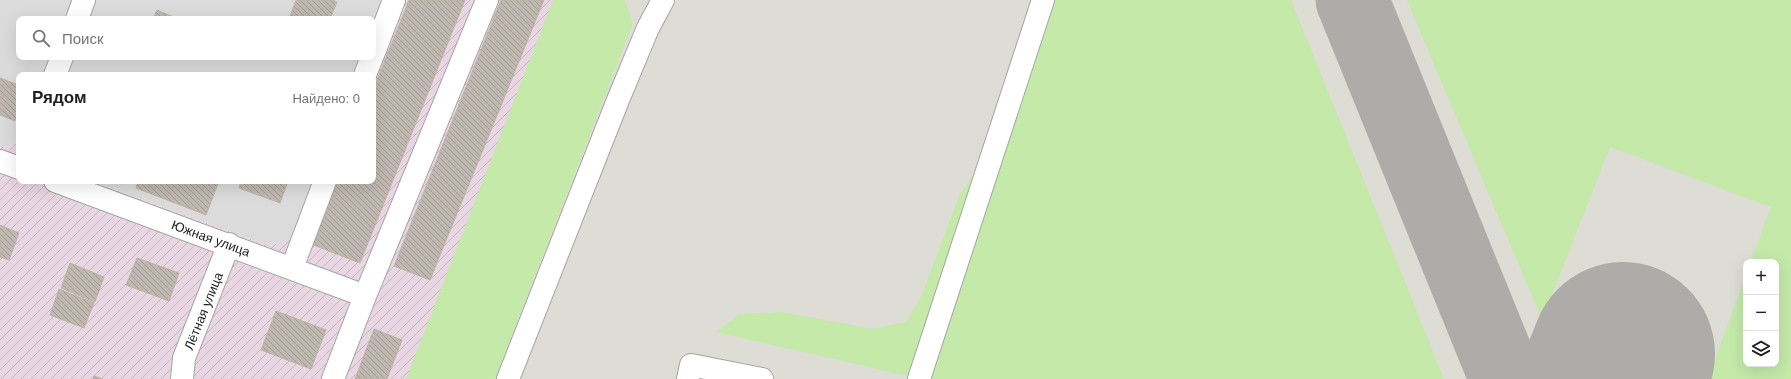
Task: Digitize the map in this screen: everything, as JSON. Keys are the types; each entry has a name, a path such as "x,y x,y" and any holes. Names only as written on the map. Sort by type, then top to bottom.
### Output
{"street":[{"path":"77,16 84,0"},
{"path":"376,48 394,0"},
{"path":"333,379 487,0"},
{"path":"508,379 618,100 648,28 663,0"},
{"path":"919,379 1043,0"},
{"path":"56,72 61,60"},
{"path":"366,72 371,60"},
{"path":"0,161 16,167"},
{"name":"Южная улица","path":"63,184 229,244 366,296"},
{"path":"292,268 324,184"},
{"name":"Лётная улица","path":"182,379 184,358 229,244"},
{"path":"688,379 691,365 762,379"}],"shaded area":[{"path":"0,0 73,0 67,16 16,16 16,60 50,60 45,72 16,72 16,141 9,147 0,146"},
{"path":"93,0 388,0 376,30 376,16 86,16"},
{"path":"388,0 625,0 633,24 495,379 0,379 0,146 9,147 16,141 16,184 99,184 264,244 282,244 292,238 317,184 376,184 376,72 374,72"},
{"path":"625,0 1791,0 1791,379 495,379 633,24"},
{"path":"70,60 365,60 360,72 65,72"},
{"path":"99,184 317,184 292,238 282,244 264,244"}],"green space":[{"path":"553,0 625,0 633,24 495,379 406,379"},
{"path":"1037,0 1291,0 1444,379 922,379 716,332 740,314 782,312 872,329 906,322 921,297 960,194 972,178"},
{"path":"1407,0 1791,0 1791,379 1708,379 1743,283 1743,367 1779,367 1779,259 1752,259 1771,207 1610,147 1542,320"}],"building":[{"path":"296,0 333,0 337,2 331,16 290,16"},
{"path":"409,0 465,0 360,263 311,244 336,184 376,184 376,82"},
{"path":"501,0 544,0 430,280 394,266"},
{"path":"157,10 171,16 154,16"},
{"path":"0,78 16,84 16,118 15,121 0,115"},
{"path":"137,184 218,184 206,215 136,188"},
{"path":"240,184 287,184 280,203 239,188"},
{"path":"0,225 19,233 9,260 0,257"},
{"path":"137,258 179,273 169,301 126,285"},
{"path":"70,263 104,277 95,302 61,288"},
{"path":"59,289 94,303 84,328 50,315"},
{"path":"276,311 326,330 311,369 261,350"},
{"path":"374,329 402,340 387,379 355,379"},
{"path":"94,376 103,379 93,379"}],"taxiway":[{"path":"1352,0 1506,379"}],"runway":[{"path":"1613,379 1623,354"}]}
